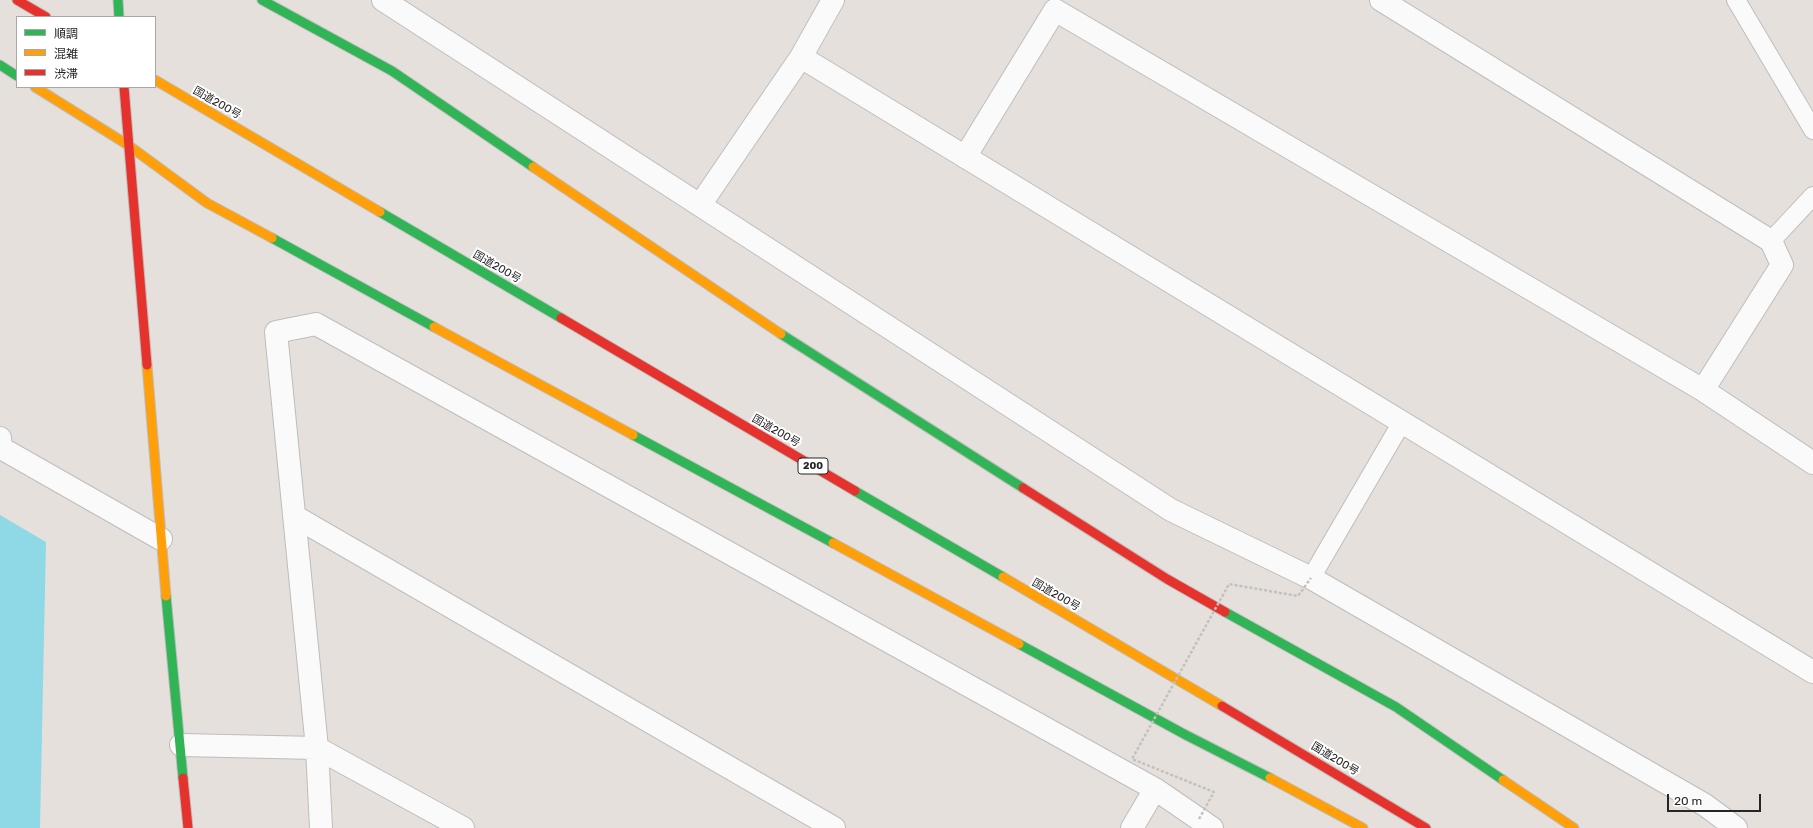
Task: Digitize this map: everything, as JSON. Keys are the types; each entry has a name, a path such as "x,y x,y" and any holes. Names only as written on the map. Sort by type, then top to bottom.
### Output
{"main road":[{"path":"17,0 44,16"},
{"path":"118,0 119,16"},
{"path":"262,0 392,71 806,351 1167,579 1396,707 1574,828"},
{"path":"0,65 16,75"},
{"name":"国道200号","path":"156,81 1286,744 1426,828"},
{"path":"37,88 128,145 207,203 1184,734 1364,828"},
{"path":"124,88 160,539 188,828"}],"street":[{"path":"383,0 1171,510 1311,578 1705,805 1736,828"},
{"path":"700,205 801,57 833,0"},
{"path":"1382,0 1771,241 1782,265 1703,390"},
{"path":"965,157 1055,10 1703,390 1813,463"},
{"path":"801,57 1813,672"},
{"path":"321,828 317,748 276,332 316,324 1155,789 1206,823"},
{"path":"0,438 1,448 160,539"},
{"path":"294,516 834,828"},
{"path":"181,745 317,748 463,828"},
{"path":"1132,828 1155,789"}],"lane":[{"path":"1736,0 1813,130"},
{"path":"1771,241 1813,196"},
{"path":"1311,578 1402,422"}],"path":[{"path":"1206,823 1214,792 1132,759 1229,584 1298,596 1311,578"}],"water":[{"path":"0,515 46,542 40,828 0,828"}],"traffic: fast":[{"path":"118,0 119,16"},
{"path":"262,0 392,71 533,167"},
{"path":"0,65 16,75"},
{"path":"380,212 561,318"},
{"path":"272,238 434,327"},
{"path":"781,334 1023,488"},
{"path":"633,435 833,543"},
{"path":"855,491 1003,577"},
{"path":"166,596 183,778"},
{"path":"1225,612 1396,707 1503,780"},
{"path":"1019,644 1184,734 1270,778"}],"traffic: slow":[{"path":"156,81 380,212"},
{"path":"37,88 128,145 207,203 272,238"},
{"path":"533,167 781,334"},
{"path":"434,327 633,435"},
{"path":"147,365 166,596"},
{"path":"833,543 1019,644"},
{"path":"1003,577 1222,706"},
{"path":"1270,778 1363,828"},
{"path":"1503,780 1574,828"}],"traffic: jam":[{"path":"17,0 44,16"},
{"path":"124,88 147,365"},
{"path":"561,318 855,491"},
{"path":"1023,488 1167,579 1225,612"},
{"path":"1222,706 1426,828"},
{"path":"183,778 188,828"}]}
